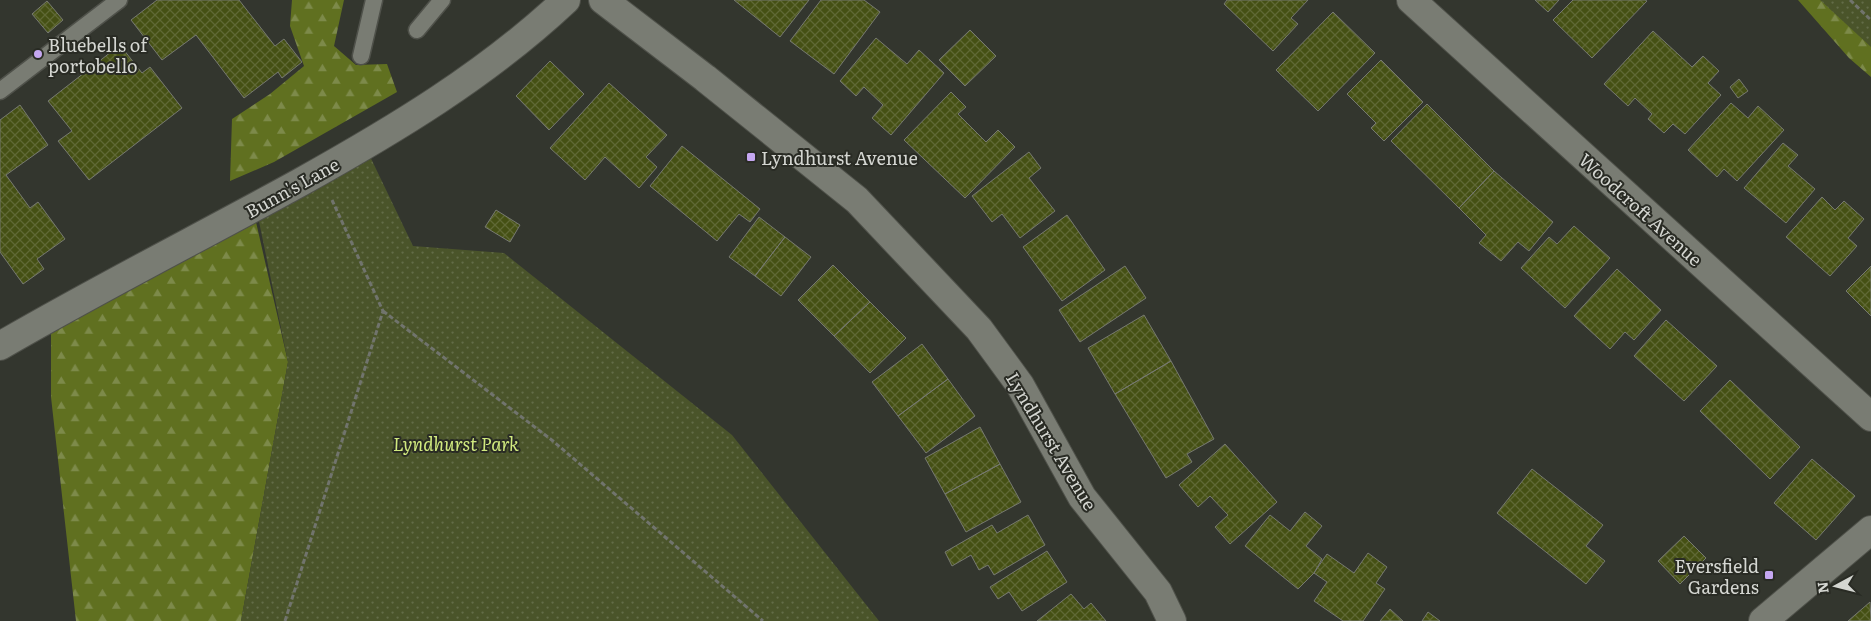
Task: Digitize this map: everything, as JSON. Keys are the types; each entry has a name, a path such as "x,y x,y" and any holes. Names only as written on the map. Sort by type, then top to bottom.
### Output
{"street":[{"name":"Bunn's Lane","path":"0,346 378,139 452,93 543,22 566,0"},
{"name":"Lyndhurst Avenue","path":"603,0 706,78 856,200 979,329 1020,385 1082,497 1158,592 1172,621"},
{"name":"Woodcroft Avenue","path":"1411,0 1871,417"},
{"path":"1763,621 1871,530"}],"lane":[{"path":"0,91 119,0"},
{"path":"361,56 374,0"},
{"path":"418,30 442,0"}],"path":[{"path":"1850,0 1871,20"},
{"path":"320,172 359,264 383,311 553,441 763,621"},
{"path":"285,621 383,311"}],"green space":[{"path":"292,0 344,0 334,46 356,65 387,64 397,92 274,162 230,181 232,119 270,94 304,66 290,26"},
{"path":"1798,0 1837,0 1871,27 1871,77 1849,58"},
{"path":"1820,0 1871,0 1871,47"},
{"name":"Lyndhurst Park","path":"365,146 413,246 504,253 732,435 879,621 241,621 288,362 256,207"},
{"path":"253,209 288,362 241,621 76,621 51,397 51,324"}],"building":[{"path":"157,0 239,0 275,46 284,39 302,62 282,78 278,72 244,98 196,35 162,60 131,20"},
{"path":"734,0 809,0 780,37"},
{"path":"821,0 864,0 880,12 834,74 790,41"},
{"path":"1227,0 1308,0 1291,18 1298,24 1273,51 1224,4"},
{"path":"1535,0 1559,0 1548,12"},
{"path":"1573,0 1647,1 1592,58 1553,20"},
{"path":"47,1 63,20 48,33 32,14"},
{"path":"1333,12 1375,53 1318,111 1276,70"},
{"path":"970,30 996,56 965,86 939,60"},
{"path":"1653,31 1692,67 1703,56 1719,71 1708,83 1721,95 1685,134 1673,124 1664,133 1648,119 1652,114 1635,98 1628,106 1604,84"},
{"path":"876,38 907,64 919,50 944,73 891,135 872,118 883,105 864,87 856,96 840,81"},
{"path":"120,45 142,73 150,67 182,108 89,180 58,141 72,131 48,101"},
{"path":"1381,60 1423,102 1384,141 1371,128 1376,123 1347,94"},
{"path":"550,61 584,94 549,130 516,96"},
{"path":"1739,79 1748,91 1738,98 1730,87"},
{"path":"609,83 667,135 646,157 657,167 639,188 605,157 585,180 550,148"},
{"path":"951,92 966,107 958,114 986,142 998,130 1015,147 965,198 904,140"},
{"path":"1731,103 1748,118 1758,106 1784,130 1737,181 1724,169 1717,177 1688,150"},
{"path":"1427,104 1494,171 1459,208 1391,141"},
{"path":"20,105 48,145 6,175 30,208 38,202 65,239 37,259 44,269 23,284 0,252 0,120"},
{"path":"1783,143 1798,155 1788,166 1815,189 1786,223 1744,188"},
{"path":"682,146 760,209 750,222 739,214 717,241 650,186"},
{"path":"1029,152 1041,168 1029,178 1055,211 1020,238 1002,214 992,222 972,196"},
{"path":"1494,171 1553,222 1529,251 1518,242 1501,261 1479,243 1486,235 1459,208"},
{"path":"1822,197 1835,210 1844,201 1864,219 1848,238 1857,246 1830,276 1786,237"},
{"path":"496,210 520,225 510,242 485,227"},
{"path":"1067,215 1105,270 1062,301 1023,247"},
{"path":"759,217 785,237 755,276 729,257"},
{"path":"1574,226 1610,258 1565,308 1521,268 1549,237 1557,244"},
{"path":"785,237 811,257 781,296 755,276"},
{"path":"833,265 870,302 834,336 798,300"},
{"path":"1125,266 1146,298 1080,342 1059,310"},
{"path":"1871,266 1871,316 1846,291"},
{"path":"1617,269 1661,310 1634,340 1625,332 1610,349 1574,316"},
{"path":"870,302 906,338 870,373 834,336"},
{"path":"1144,315 1171,361 1115,394 1088,348"},
{"path":"1666,320 1717,366 1684,401 1634,356"},
{"path":"922,344 948,379 898,416 872,382"},
{"path":"1171,361 1214,439 1187,454 1192,462 1166,478 1115,394"},
{"path":"948,379 975,416 926,453 898,416"},
{"path":"1730,380 1800,447 1770,479 1700,411"},
{"path":"980,427 1000,464 945,494 925,458"},
{"path":"1225,444 1277,502 1230,544 1215,527 1228,515 1210,496 1198,507 1179,485"},
{"path":"1812,459 1855,496 1816,540 1774,503"},
{"path":"1000,464 1021,502 966,532 945,494"},
{"path":"1532,469 1603,525 1586,546 1605,561 1586,584 1497,513"},
{"path":"1305,512 1322,526 1306,546 1322,559 1314,573 1298,589 1245,546 1270,515 1290,531"},
{"path":"1028,515 1045,545 994,575 988,565 979,570 971,555 952,566 945,552 992,525 997,533"},
{"path":"1684,536 1706,558 1680,584 1658,561"},
{"path":"1047,551 1067,582 1022,611 1009,592 998,599 990,587"},
{"path":"1368,553 1387,567 1376,583 1385,589 1363,621 1343,621 1314,601 1327,582 1314,573 1327,554 1354,573"},
{"path":"1071,594 1084,609 1091,603 1106,621 1037,621"},
{"path":"1870,602 1871,621 1848,621"},
{"path":"1390,609 1403,621 1380,621"},
{"path":"1428,612 1440,621 1422,621"}],"place":[{"name":"Bluebells of portobello","path":"38,54"},
{"name":"Lyndhurst Avenue","path":"751,157"},
{"name":"Eversfield Gardens","path":"1769,575"}]}
